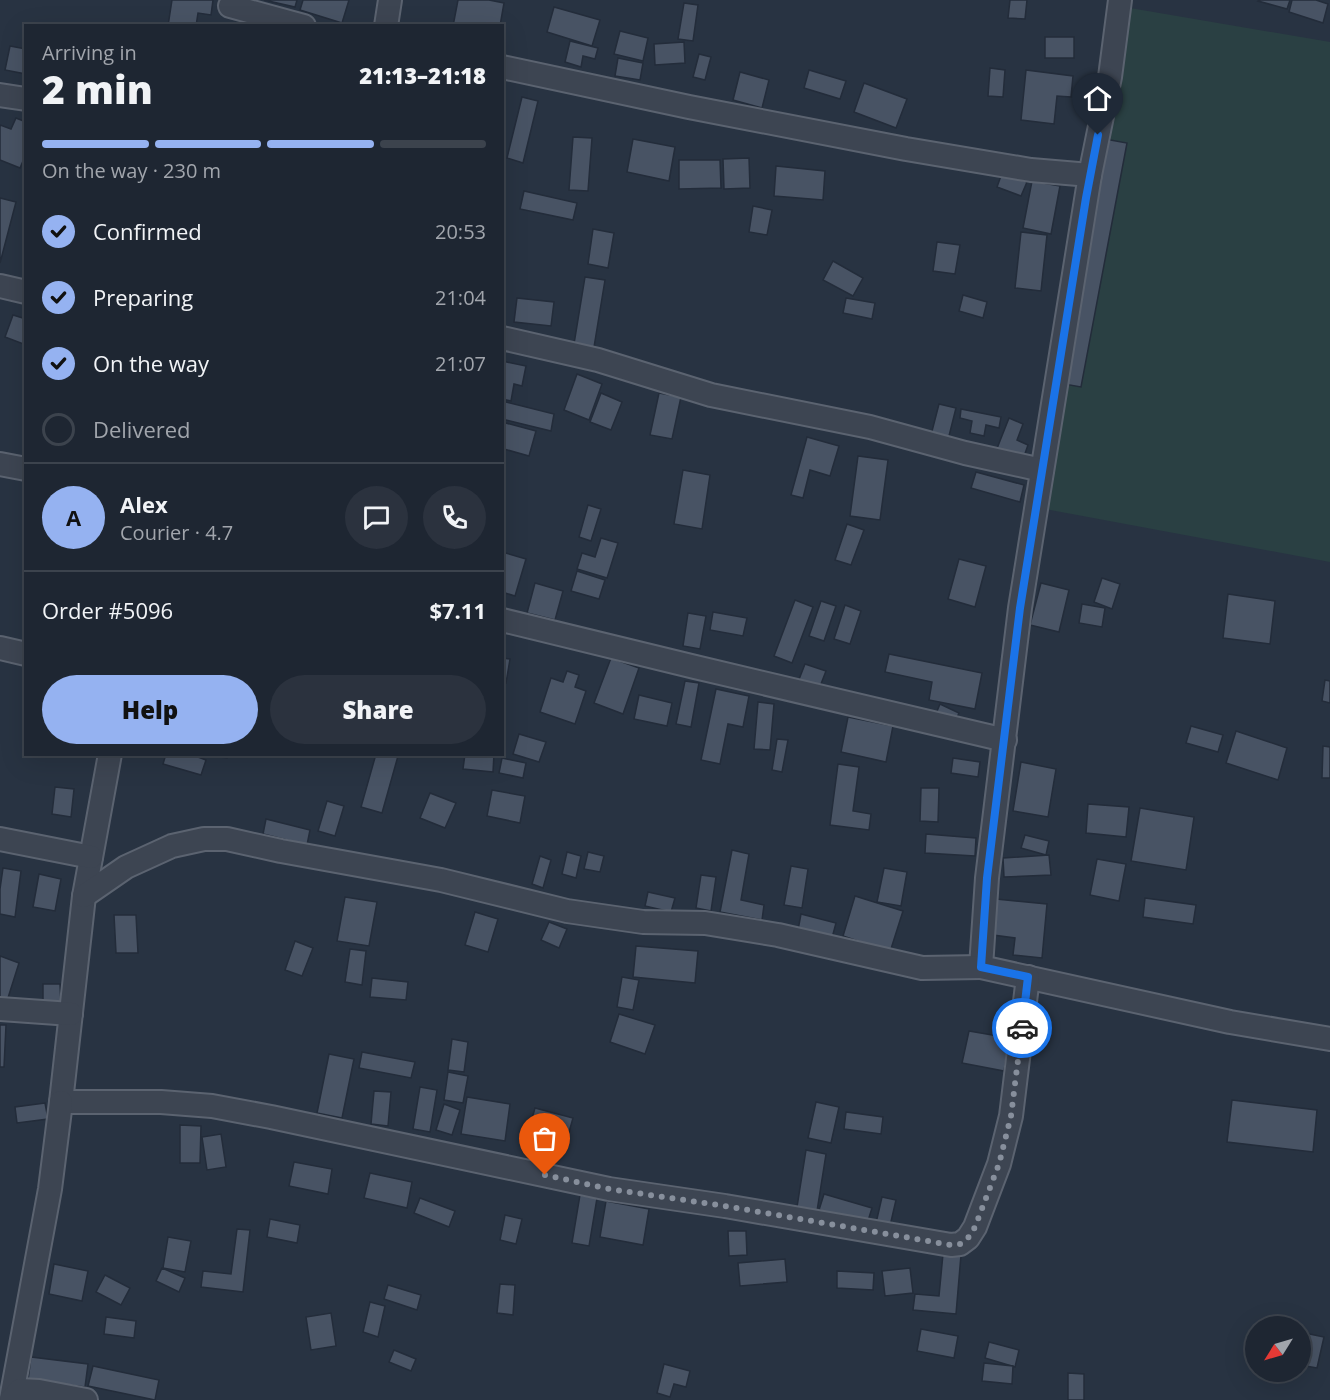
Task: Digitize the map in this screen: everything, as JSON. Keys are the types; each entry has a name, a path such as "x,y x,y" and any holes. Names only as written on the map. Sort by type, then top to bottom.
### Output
{"street":[{"path":"386,24 390,0"},
{"path":"981,967 987,878 1020,608 1090,175 1110,77 1120,0"},
{"path":"228,11 294,24"},
{"path":"504,67 689,107 906,149 1031,170 1090,175"},
{"path":"0,95 24,99"},
{"path":"0,286 24,292"},
{"path":"504,338 598,360 711,395 870,427 965,453 1042,470"},
{"path":"0,464 24,470"},
{"path":"504,620 1005,740"},
{"path":"0,648 24,654"},
{"path":"11,1400 50,1190 84,896 110,756"},
{"path":"0,839 91,857"},
{"path":"84,896 126,867 172,846 204,839 227,839 280,851 441,880 567,911 643,922 705,923 778,935 922,968 981,967 1230,1022 1330,1039"},
{"path":"61,1102 161,1102 212,1106 609,1189 725,1206 940,1244 960,1244 968,1238 975,1227 999,1164 1011,1116 1028,977"},
{"path":"0,1010 71,1014"},
{"path":"11,1400 20,1390 39,1391 86,1400"}],"green space":[{"path":"1130,8 1330,42 1330,562 1045,509"}],"building":[{"path":"172,0 213,0 211,15 198,13 196,24 168,24"},
{"path":"264,0 297,0 295,7"},
{"path":"303,0 349,0 342,23 300,10"},
{"path":"458,0 489,0 504,3 500,24 453,24"},
{"path":"1010,0 1027,0 1025,19 1008,18"},
{"path":"1259,0 1290,0 1287,9"},
{"path":"1292,0 1316,0 1328,4 1323,23 1289,12"},
{"path":"684,3 698,5 693,41 678,39"},
{"path":"554,7 600,20 592,46 547,32"},
{"path":"620,31 648,38 643,61 614,54"},
{"path":"1045,37 1074,37 1074,58 1045,58"},
{"path":"570,41 598,48 595,59 583,56 581,67 565,62"},
{"path":"684,42 685,63 655,65 654,44"},
{"path":"10,46 24,49 24,74 5,70"},
{"path":"699,54 711,57 705,80 693,77"},
{"path":"618,58 643,63 640,80 615,76"},
{"path":"990,68 1005,70 1003,97 988,96"},
{"path":"809,70 846,81 840,99 804,88"},
{"path":"1026,70 1073,76 1071,97 1057,96 1054,124 1021,120"},
{"path":"740,72 769,80 762,108 733,100"},
{"path":"864,83 907,99 896,128 854,112"},
{"path":"522,97 538,101 523,163 507,158"},
{"path":"16,118 24,121 24,159 20,168 0,160 0,125 11,129"},
{"path":"573,137 592,138 588,191 569,190"},
{"path":"633,139 675,147 669,181 627,172"},
{"path":"1105,139 1127,143 1081,387 1058,383"},
{"path":"749,158 750,188 724,189 723,159"},
{"path":"679,160 720,160 721,188 679,189"},
{"path":"776,166 825,171 823,200 774,196"},
{"path":"1002,173 1027,182 1021,196 997,187"},
{"path":"1032,181 1060,186 1051,234 1023,228"},
{"path":"524,191 577,203 573,220 520,209"},
{"path":"0,198 16,202 0,263"},
{"path":"753,206 772,210 767,235 749,232"},
{"path":"593,229 614,233 608,268 588,264"},
{"path":"1021,232 1047,235 1041,291 1015,288"},
{"path":"937,242 960,245 955,274 933,271"},
{"path":"833,261 863,278 853,296 823,280"},
{"path":"585,277 605,280 594,347 574,344"},
{"path":"963,295 987,302 983,318 959,311"},
{"path":"517,298 554,302 551,326 514,322"},
{"path":"846,298 875,303 872,319 843,313"},
{"path":"13,315 24,318 24,344 5,337"},
{"path":"504,361 526,366 522,386 514,384 511,401 504,399"},
{"path":"577,374 602,384 589,420 564,410"},
{"path":"601,393 622,402 611,430 590,422"},
{"path":"659,393 681,397 672,439 650,435"},
{"path":"504,402 554,414 551,431 504,419"},
{"path":"939,404 956,408 948,440 931,435"},
{"path":"961,409 1001,417 999,428 986,425 984,436 970,433 972,421 960,418"},
{"path":"1009,418 1023,424 1017,440 1028,445 1022,462 996,451"},
{"path":"504,423 536,431 529,456 504,449"},
{"path":"807,437 839,446 830,476 810,470 803,498 791,495"},
{"path":"858,456 888,460 880,520 850,516"},
{"path":"683,470 710,475 702,529 674,524"},
{"path":"976,472 1024,485 1020,502 971,488"},
{"path":"588,505 601,509 591,541 579,537"},
{"path":"847,524 864,530 851,565 835,560"},
{"path":"601,538 618,543 607,578 577,569 582,553 595,557"},
{"path":"504,553 526,559 515,596 504,593"},
{"path":"959,559 986,566 975,607 948,599"},
{"path":"577,571 605,580 599,599 571,591"},
{"path":"1102,578 1120,584 1112,609 1094,602"},
{"path":"535,583 563,591 555,620 527,613"},
{"path":"1041,583 1069,590 1059,632 1030,625"},
{"path":"1228,594 1275,601 1270,644 1223,638"},
{"path":"795,600 813,607 792,663 774,656"},
{"path":"821,601 836,606 824,641 809,636"},
{"path":"1082,604 1105,608 1102,627 1079,623"},
{"path":"845,605 861,611 850,644 834,639"},
{"path":"713,612 747,618 743,636 710,630"},
{"path":"688,613 706,616 700,649 683,646"},
{"path":"889,654 982,673 975,709 929,700 932,682 885,672"},
{"path":"504,658 510,659 506,683 504,682"},
{"path":"611,658 639,668 623,714 594,703"},
{"path":"805,664 826,671 819,689 798,682"},
{"path":"567,671 579,675 575,687 586,691 575,724 540,712 551,678 563,682"},
{"path":"1325,680 1330,681 1330,703 1322,701"},
{"path":"685,681 699,683 691,727 676,724"},
{"path":"716,689 749,696 743,727 728,724 720,764 701,760"},
{"path":"639,695 672,703 667,726 634,719"},
{"path":"758,702 774,704 770,750 754,749"},
{"path":"940,704 959,713 954,724 935,716"},
{"path":"848,717 893,726 886,762 841,752"},
{"path":"1191,726 1223,735 1218,752 1186,743"},
{"path":"1236,731 1287,748 1278,780 1226,763"},
{"path":"519,734 546,742 539,762 513,754"},
{"path":"777,739 788,740 782,772 772,770"},
{"path":"1323,746 1330,747 1330,778 1322,778"},
{"path":"165,756 195,756 206,760 201,775 163,764"},
{"path":"375,756 398,756 382,813 361,807"},
{"path":"465,756 494,756 493,772 463,769"},
{"path":"502,758 526,763 523,778 499,773"},
{"path":"953,758 980,762 978,777 951,773"},
{"path":"1021,762 1056,769 1048,817 1013,811"},
{"path":"838,764 859,767 853,811 871,814 869,830 830,825"},
{"path":"55,787 74,789 71,817 52,814"},
{"path":"921,788 939,788 938,822 920,821"},
{"path":"492,790 525,796 520,823 487,816"},
{"path":"430,793 456,803 445,828 420,818"},
{"path":"327,801 344,806 335,836 318,831"},
{"path":"1088,804 1129,807 1126,837 1086,833"},
{"path":"1140,808 1194,817 1186,870 1131,861"},
{"path":"266,819 310,830 307,845 263,834"},
{"path":"926,834 976,838 975,856 925,853"},
{"path":"1025,835 1049,841 1046,855 1021,848"},
{"path":"732,850 749,854 741,900 764,905 762,920 720,912"},
{"path":"567,852 581,856 576,878 562,874"},
{"path":"588,852 604,856 600,872 584,869"},
{"path":"1049,855 1051,875 1004,877 1003,858"},
{"path":"540,856 551,860 543,888 532,884"},
{"path":"1097,859 1126,864 1119,901 1090,895"},
{"path":"791,866 808,869 802,908 784,905"},
{"path":"3,868 21,871 15,917 0,914"},
{"path":"884,868 907,872 901,906 877,902"},
{"path":"39,874 61,879 55,911 33,907"},
{"path":"701,875 716,877 711,911 696,908"},
{"path":"648,892 675,898 671,912 645,906"},
{"path":"855,896 903,911 890,952 843,936"},
{"path":"345,897 377,902 369,946 337,941"},
{"path":"1145,898 1196,905 1193,924 1143,917"},
{"path":"996,899 1047,904 1042,958 1013,955 1015,938 993,935"},
{"path":"475,912 498,919 488,952 465,945"},
{"path":"801,914 836,923 832,938 798,930"},
{"path":"114,915 136,915 138,953 116,953"},
{"path":"549,922 567,929 559,948 541,940"},
{"path":"295,941 313,948 302,976 285,970"},
{"path":"636,946 698,951 695,983 633,977"},
{"path":"350,949 366,951 362,985 345,982"},
{"path":"0,956 19,963 7,1001 0,999"},
{"path":"622,977 639,980 633,1010 617,1007"},
{"path":"372,978 408,982 406,1000 370,997"},
{"path":"43,984 60,984 61,1006 43,1006"},
{"path":"619,1014 655,1025 645,1054 610,1042"},
{"path":"0,1025 6,1025 4,1067 0,1067"},
{"path":"969,1031 1010,1038 1004,1071 962,1063"},
{"path":"452,1039 468,1042 464,1072 448,1070"},
{"path":"362,1052 415,1062 411,1078 359,1068"},
{"path":"329,1054 354,1059 342,1118 317,1113"},
{"path":"448,1072 468,1076 463,1103 444,1100"},
{"path":"420,1087 437,1090 430,1132 413,1129"},
{"path":"374,1091 391,1092 388,1126 371,1124"},
{"path":"467,1097 510,1104 505,1141 461,1134"},
{"path":"1232,1100 1317,1110 1313,1152 1227,1142"},
{"path":"816,1102 839,1107 831,1143 808,1138"},
{"path":"45,1103 48,1119 17,1123 15,1107"},
{"path":"444,1104 460,1110 452,1135 436,1130"},
{"path":"535,1108 573,1118 566,1143 528,1133"},
{"path":"846,1112 883,1117 881,1134 844,1129"},
{"path":"180,1125 201,1126 200,1163 180,1163"},
{"path":"221,1134 226,1167 207,1170 202,1137"},
{"path":"806,1150 826,1154 817,1211 797,1207"},
{"path":"294,1162 332,1169 328,1194 289,1186"},
{"path":"370,1173 412,1182 407,1208 364,1198"},
{"path":"824,1194 872,1208 867,1224 819,1210"},
{"path":"580,1195 597,1198 589,1246 572,1243"},
{"path":"882,1197 896,1200 890,1226 876,1223"},
{"path":"420,1198 455,1211 449,1227 414,1213"},
{"path":"606,1201 649,1209 643,1245 600,1237"},
{"path":"505,1215 522,1219 516,1244 500,1240"},
{"path":"270,1219 300,1225 297,1243 267,1237"},
{"path":"237,1229 250,1230 243,1292 201,1287 203,1271 231,1274"},
{"path":"728,1231 746,1231 747,1255 729,1256"},
{"path":"168,1237 191,1241 185,1272 163,1268"},
{"path":"943,1254 961,1255 956,1314 913,1310 915,1294 939,1296"},
{"path":"785,1259 787,1282 740,1286 738,1263"},
{"path":"54,1264 88,1271 82,1301 49,1294"},
{"path":"162,1268 185,1278 179,1292 156,1281"},
{"path":"910,1268 913,1293 885,1296 882,1271"},
{"path":"837,1271 874,1273 873,1290 837,1288"},
{"path":"105,1275 130,1288 121,1305 96,1292"},
{"path":"500,1284 515,1285 513,1315 497,1313"},
{"path":"388,1285 421,1295 417,1310 384,1299"},
{"path":"370,1302 385,1306 378,1337 363,1332"},
{"path":"331,1313 336,1346 311,1350 306,1317"},
{"path":"106,1317 136,1321 134,1338 104,1334"},
{"path":"921,1329 958,1336 954,1358 917,1351"},
{"path":"1311,1334 1324,1337 1317,1368 1311,1367"},
{"path":"989,1342 1019,1350 1015,1367 985,1358"},
{"path":"394,1350 416,1359 411,1371 389,1362"},
{"path":"31,1357 88,1364 85,1387 28,1380"},
{"path":"984,1363 1013,1366 1012,1384 982,1381"},
{"path":"664,1364 690,1371 686,1387 674,1384 670,1397 657,1393"},
{"path":"93,1366 159,1380 155,1400 88,1386"},
{"path":"1068,1373 1084,1374 1084,1400 1068,1400"}],"way so far":[{"path":"545,1175 609,1189 725,1206 951,1245 960,1244 968,1238 975,1227 999,1164 1011,1116 1022,1028"}],"route":[{"path":"1022,1028 1028,977 981,967 987,878 1020,608 1098,135"}]}
